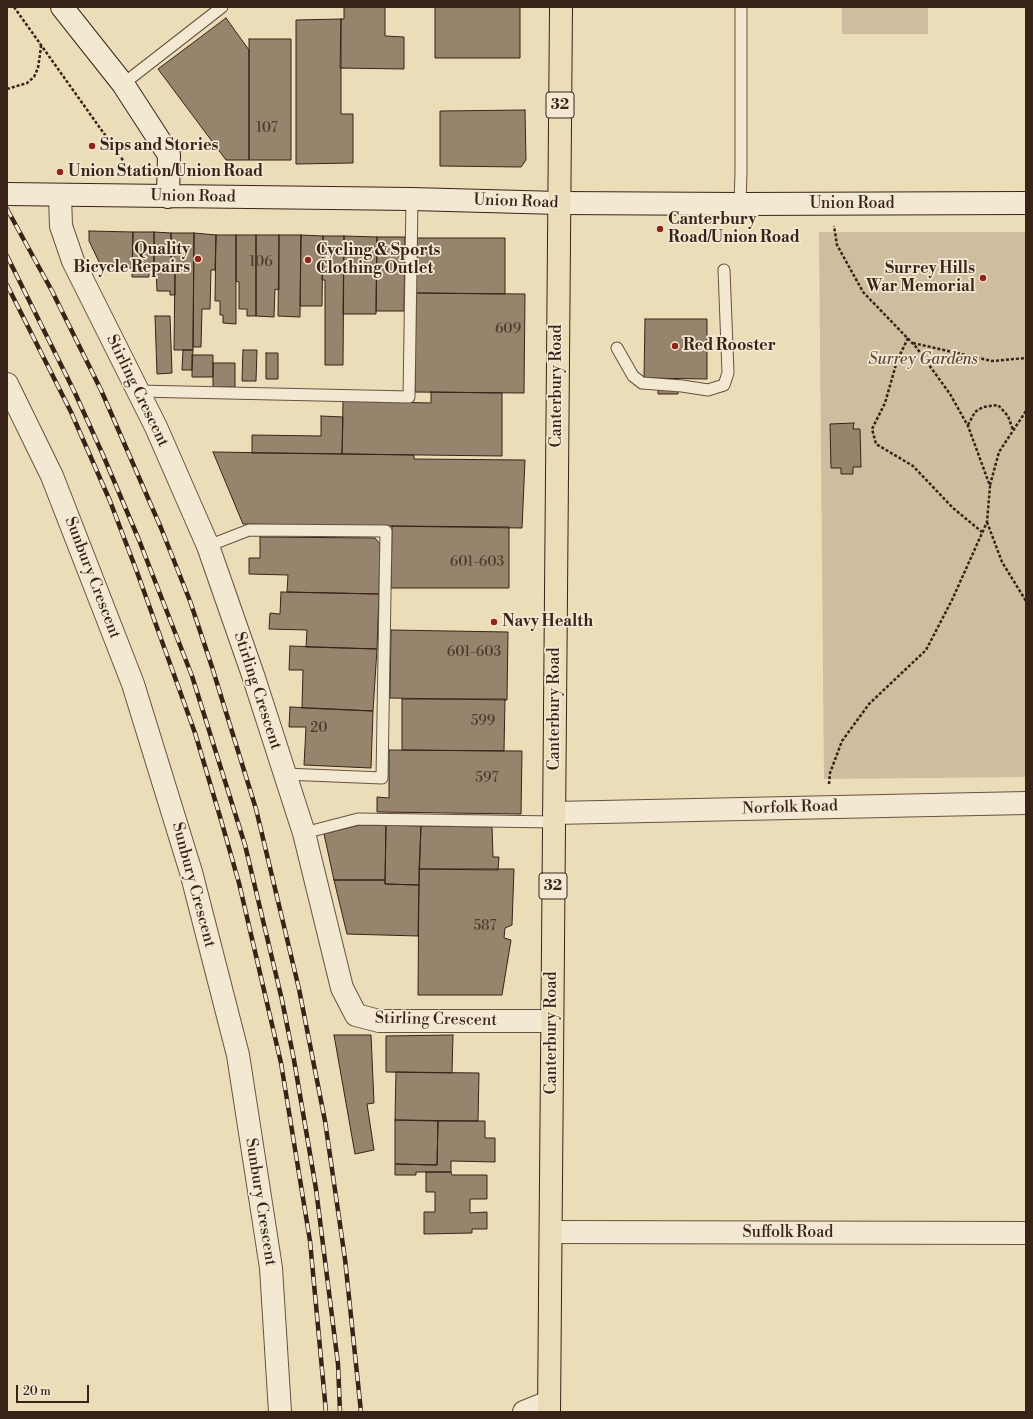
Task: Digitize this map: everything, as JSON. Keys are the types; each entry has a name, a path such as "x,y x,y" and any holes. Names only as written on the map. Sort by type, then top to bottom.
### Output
{"main road":[{"name":"Canterbury Road","path":"549,1407 561,7"}],"street":[{"path":"62,7 123,84 169,155 168,197"},
{"name":"Union Road","path":"7,194 412,199 559,203 1026,203"},
{"name":"Stirling Crescent","path":"60,195 61,226 73,261 156,427 208,546 253,675 304,833 342,988 356,1016 379,1021 552,1021"},
{"name":"Sunbury Crescent","path":"7,384 52,476 133,684 191,872 238,1055 271,1268 280,1412"},
{"name":"Norfolk Road","path":"554,818 827,807 1026,803"},
{"name":"Suffolk Road","path":"550,1232 1026,1233"},
{"path":"524,1412 549,1407"}],"lane":[{"path":"123,84 222,7"},
{"path":"740,204 741,7"},
{"path":"138,391 409,397 412,199"},
{"path":"617,348 633,376 642,383 682,386 708,390 724,385 728,373 724,270"},
{"path":"208,546 249,530 386,531 382,778 285,774"},
{"path":"304,833 358,819 554,818"}],"path":[{"path":"14,7 127,166"},
{"path":"7,89 27,83 34,77 40,58 41,47 39,41"},
{"path":"830,204 837,245 863,292 908,338 950,394 968,426 990,486"},
{"path":"908,338 897,361 885,403 872,429 876,444 913,466 953,508 982,532"},
{"path":"911,342 992,362 1026,358"},
{"path":"968,426 975,412 983,407 998,405 1008,416 1013,430"},
{"path":"827,807 830,773 842,741 869,704 926,650 952,600 987,522 990,486 999,452 1026,411"},
{"path":"987,522 1002,562 1026,601"}],"green space":[{"path":"842,7 928,7 928,34 842,34"},
{"name":"Surrey Gardens","path":"819,232 1026,232 1026,777 824,779"}],"building":[{"path":"344,7 385,7 385,36 404,37 404,69 340,68 341,19 344,19"},
{"path":"435,7 520,7 520,58 435,58"},
{"path":"226,18 249,50 249,160 226,160 158,69"},
{"path":"341,19 341,114 353,114 353,163 296,164 296,20"},
{"path":"249,39 291,39 291,160 249,160"},
{"path":"525,110 526,160 521,167 440,166 440,111"},
{"path":"89,231 133,232 132,268 102,268 89,241"},
{"path":"133,232 154,232 154,263 149,263 149,277 132,277"},
{"path":"154,232 171,233 171,269 175,269 175,295 170,295 170,291 157,291 156,268 154,268"},
{"path":"171,233 194,233 193,350 174,350 175,269 171,269"},
{"path":"194,233 216,235 215,270 211,270 210,309 202,309 201,347 193,347"},
{"path":"216,235 236,235 236,324 223,323 223,315 220,315 220,301 215,301"},
{"path":"236,235 256,235 256,316 247,316 247,309 239,309 239,282 236,281"},
{"path":"256,235 279,235 279,290 275,289 274,317 256,316"},
{"path":"279,235 301,235 300,317 278,316"},
{"path":"301,235 323,236 322,306 300,306"},
{"path":"323,236 344,236 343,365 325,365 325,280 322,280"},
{"path":"344,236 377,237 376,314 343,314"},
{"path":"377,237 405,237 404,311 376,311"},
{"path":"417,238 505,238 505,294 416,293"},
{"path":"416,293 525,294 524,393 415,392"},
{"path":"155,316 170,316 172,373 157,374"},
{"path":"645,319 707,319 707,379 644,378"},
{"path":"183,350 193,350 192,370 182,370"},
{"path":"243,350 257,350 256,381 242,381"},
{"path":"266,353 278,353 278,379 266,379"},
{"path":"192,355 213,355 213,377 192,377"},
{"path":"213,363 235,363 235,387 213,387"},
{"path":"658,379 678,379 678,394 658,394"},
{"path":"431,392 502,393 502,456 342,454 343,401 431,403"},
{"path":"321,416 343,417 342,454 252,453 252,435 321,436"},
{"path":"854,423 853,429 860,429 861,467 853,467 853,474 841,474 841,468 831,468 830,424"},
{"path":"213,452 414,455 414,459 525,460 522,528 243,524"},
{"path":"392,526 509,527 509,588 391,588"},
{"path":"260,537 375,538 380,544 379,594 287,592 288,575 249,574 249,558 260,558"},
{"path":"281,592 379,594 377,649 306,647 307,630 269,629 270,613 280,614"},
{"path":"391,630 508,632 507,700 390,698"},
{"path":"290,646 377,649 373,711 302,708 303,670 289,670"},
{"path":"402,699 505,699 504,751 402,750"},
{"path":"290,707 373,711 371,768 304,765 306,727 289,727"},
{"path":"389,750 522,751 521,814 377,812 377,797 389,798"},
{"path":"359,825 386,825 385,880 334,880 324,834"},
{"path":"386,825 421,826 419,885 385,884"},
{"path":"421,826 492,827 493,857 499,857 498,870 419,869"},
{"path":"419,869 514,869 512,925 505,928 504,938 511,940 502,995 418,995"},
{"path":"334,880 385,880 385,884 419,885 418,936 347,934"},
{"path":"334,1035 371,1035 374,1103 367,1104 374,1150 355,1154"},
{"path":"453,1035 452,1073 386,1072 386,1036"},
{"path":"396,1072 479,1073 478,1121 395,1120"},
{"path":"395,1120 438,1121 437,1165 395,1164"},
{"path":"438,1121 485,1121 485,1138 495,1138 495,1162 451,1161 451,1172 416,1172 416,1175 395,1175 395,1164 437,1165"},
{"path":"426,1172 451,1172 452,1175 487,1175 487,1199 470,1199 470,1213 487,1212 487,1229 472,1229 472,1233 424,1234 424,1212 435,1212 435,1192 426,1192"}],"railway":[{"path":"7,209 52,291 101,390 161,528 190,601 256,809 299,989 325,1121 345,1259 361,1412"},
{"path":"7,256 75,393 139,540 192,676 245,845 282,1000 316,1189 338,1364 340,1412"},
{"path":"7,285 71,412 110,501 195,733 239,883 281,1063 310,1241 326,1412"}],"place":[{"name":"Sips and Stories","path":"92,146"},
{"name":"Union Station/Union Road","path":"60,172"},
{"name":"Canterbury Road/Union Road","path":"660,229"},
{"name":"Quality Bicycle Repairs","path":"198,259"},
{"name":"Cycling & Sports Clothing Outlet","path":"308,260"},
{"name":"Surrey Hills War Memorial","path":"983,278"},
{"name":"Red Rooster","path":"675,346"},
{"name":"Navy Health","path":"494,622"}]}
